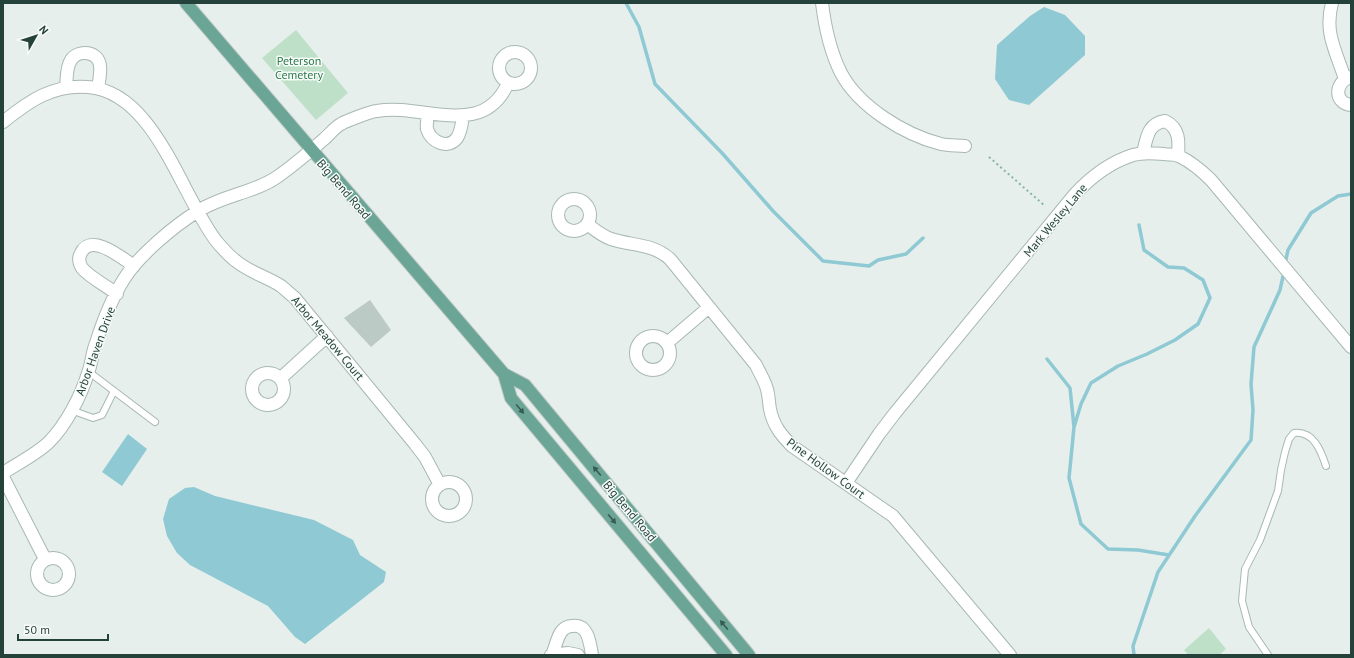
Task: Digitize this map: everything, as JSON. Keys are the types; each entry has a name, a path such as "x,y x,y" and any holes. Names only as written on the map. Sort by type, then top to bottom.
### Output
{"main road":[{"name":"Big Bend Road","path":"186,3 504,374 525,385 749,655"},
{"name":"Big Bend Road","path":"504,374 511,398 726,655"}],"street":[{"path":"822,3 829,44 834,58 842,75 857,94 887,120 914,135 942,144 965,146"},
{"path":"1332,3 1329,14 1330,37 1348,78 1339,86 1338,95 1344,103 1351,106"},
{"path":"3,122 39,96 66,88 98,88 100,65 98,59 94,55 86,52 80,53 71,59 68,65 66,88"},
{"path":"428,113 427,128 433,139 437,142 445,144 450,143 458,136 463,116 477,113 490,107 500,98 508,83"},
{"name":"Arbor Meadow Court","path":"98,88 114,94 126,103 148,125 215,240 225,252 237,262 281,286 295,298 328,336 415,444 425,457 440,485"},
{"name":"Arbor Haven Drive","path":"3,473 49,443 64,423 80,395 89,372 95,345 111,305 124,279 134,266 170,231 198,211 216,201 255,188 276,178 341,124 374,111 392,109 463,116"},
{"path":"1143,153 1149,130 1154,125 1166,121 1170,123 1179,138 1178,156"},
{"name":"Mark Wesley Lane","path":"846,483 895,413 1075,194 1086,182 1110,166 1133,155 1156,153 1178,156 1202,172 1211,180 1351,347"},
{"name":"Pine Hollow Court","path":"587,224 602,235 612,239 650,248 661,252 670,259 708,308 756,365 768,393 774,424 782,436 792,446 893,516 1010,655"},
{"name":"Arbor Haven Drive","path":"117,294 81,267 79,257 81,252 87,247 98,244 134,266"},
{"path":"667,343 708,308"},
{"path":"280,378 328,336"},
{"path":"3,477 45,559"},
{"path":"551,655 564,628 574,625 580,626 587,633 592,655"},
{"path":"551,655 568,653 578,655"}],"lane":[{"path":"89,372 155,422"},
{"path":"71,410 93,418 102,415 114,390"},
{"path":"1268,655 1249,627 1242,601 1245,568 1260,540 1278,491 1288,439 1294,433 1301,432 1314,440 1321,452 1326,466"}],"path":[{"path":"989,157 1045,206"}],"green space":[{"name":"Peterson Cemetery","path":"296,30 348,93 316,120 262,58"},
{"path":"1209,628 1226,649 1219,655 1188,655 1184,650"}],"water":[{"path":"1044,7 1065,15 1085,36 1085,55 1029,105 1009,100 995,79 997,45 1030,16"},
{"path":"128,434 147,449 122,486 102,472"},
{"path":"194,487 215,496 314,520 353,540 360,555 386,572 384,582 305,644 295,637 268,606 190,565 177,553 167,536 163,519 169,499 185,488"}],"building":[{"path":"370,300 391,330 371,347 344,318"}],"waterway":[{"path":"626,3 639,27 655,84 722,153 773,211 823,261 869,266 878,260 906,254 923,238"},
{"path":"1285,264 1288,250 1311,213 1338,196 1351,194"},
{"path":"1074,427 1081,404 1091,383 1118,366 1175,340 1198,324 1210,298 1203,280 1184,268 1168,267 1144,250 1139,225"},
{"path":"1134,655 1133,646 1158,572 1195,516 1251,440 1253,410 1251,384 1254,347 1280,290 1284,272"},
{"path":"1047,359 1070,388 1074,427 1069,478 1081,524 1108,549 1138,550 1169,555"}]}
